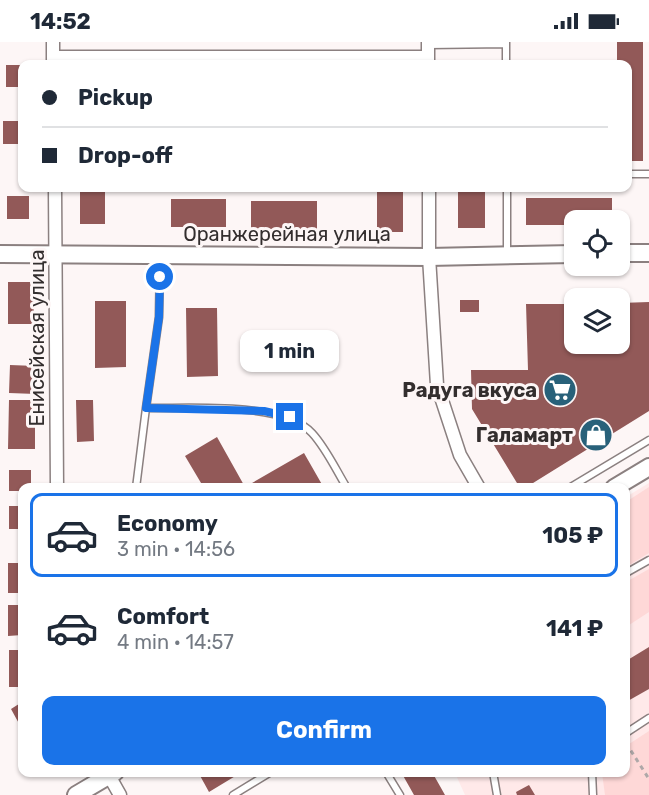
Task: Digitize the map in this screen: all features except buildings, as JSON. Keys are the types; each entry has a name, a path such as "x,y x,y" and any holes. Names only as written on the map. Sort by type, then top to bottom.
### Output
{"main road":[{"path":"630,253 649,253"},
{"name":"Оранжерейная улица","path":"0,254 429,257 564,254"},
{"path":"622,483 649,467"},
{"path":"76,795 106,777"}],"street":[{"path":"53,42 53,60"},
{"path":"95,60 428,52"},
{"name":"Енисейская улица","path":"55,192 57,483"},
{"path":"429,192 429,257 437,385 460,455 477,483"},
{"path":"112,777 120,795"}],"lane":[{"path":"428,52 506,43 506,60"},
{"path":"632,174 649,174"},
{"path":"507,192 507,255"},
{"path":"137,483 159,317 160,254"},
{"path":"146,408 264,411 290,417 312,432 344,483"},
{"path":"577,483 649,440"},
{"path":"630,571 649,560"},
{"path":"630,730 649,718"},
{"path":"234,795 263,777"},
{"path":"389,777 400,795"},
{"path":"494,777 497,795"},
{"path":"592,777 593,795"}],"path":[{"path":"630,748 649,779"}],"shaded area":[{"path":"649,483 649,795 465,795 457,777 630,777 630,495"},
{"path":"649,487 649,553 630,565 630,499"},
{"path":"649,569 649,612 630,624 630,580"},
{"path":"649,731 649,795 605,795 603,777 630,777 630,743"}],"place":[{"name":"Радуга вкуса","path":"560,390"},
{"name":"Галамарт","path":"596,435"}],"route":[{"path":"160,277 159,317 146,408 264,411 290,417"}]}
